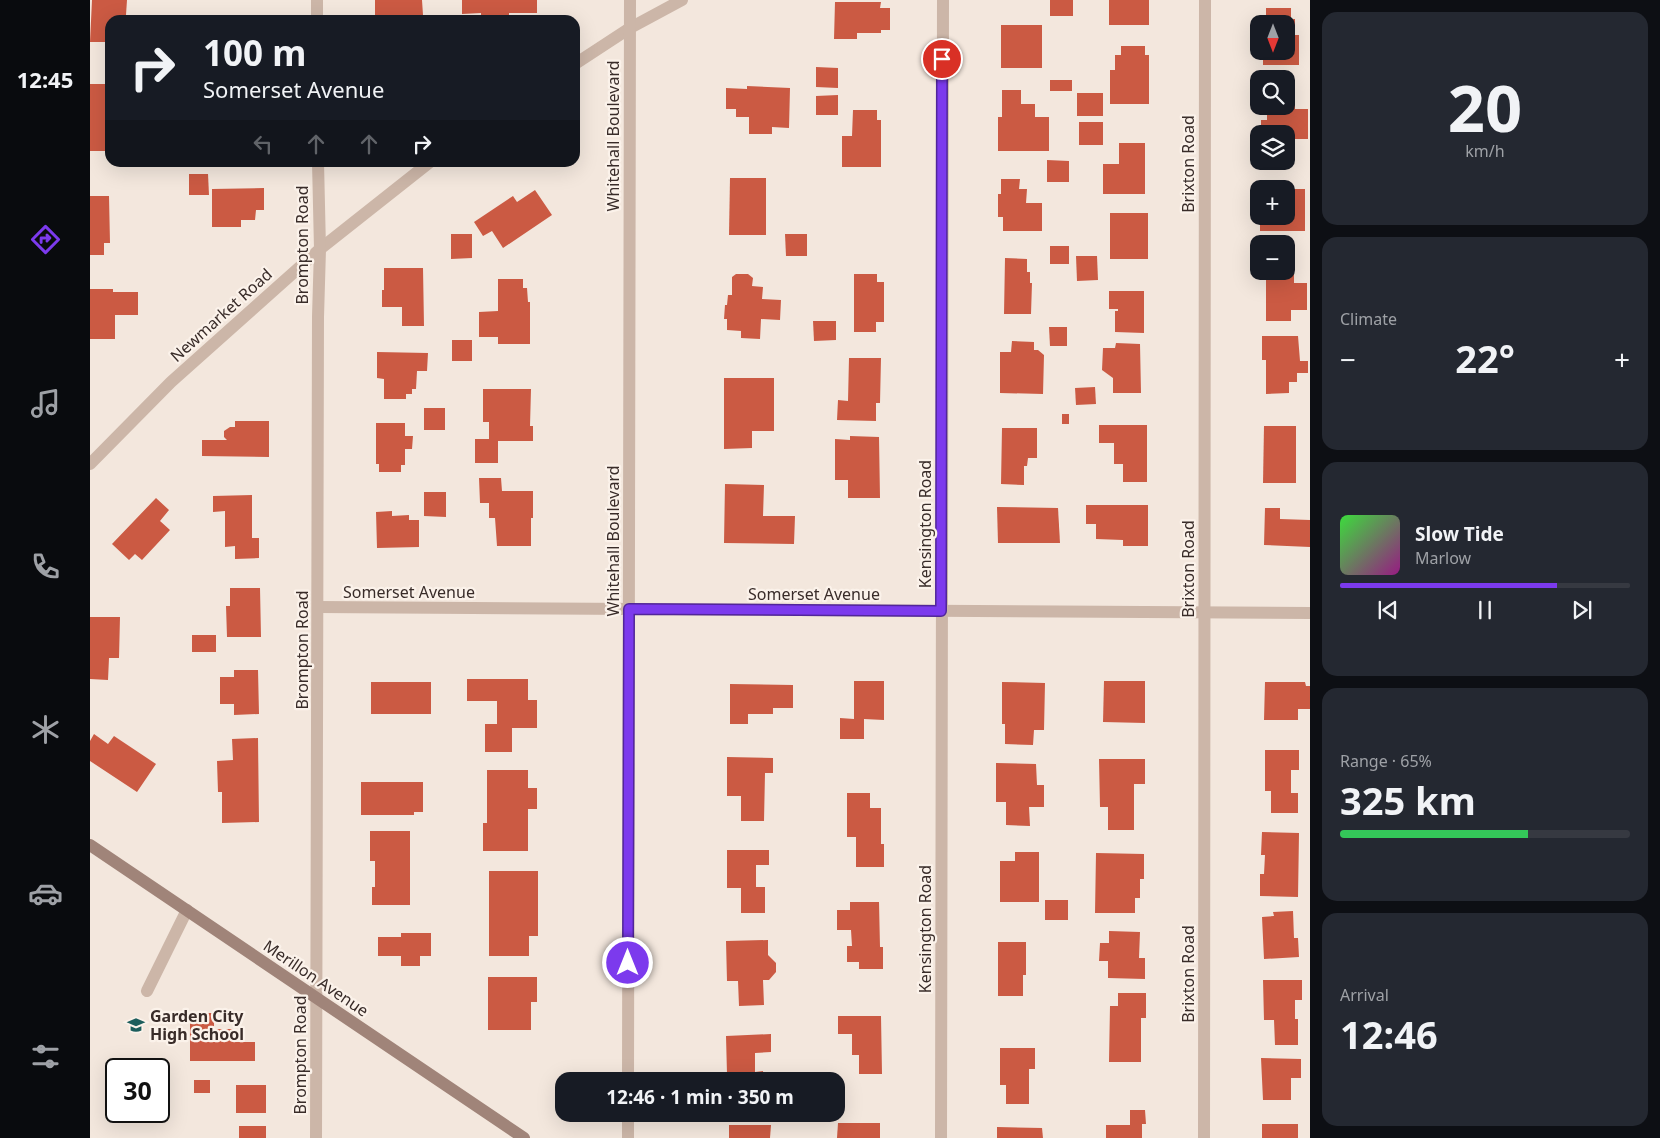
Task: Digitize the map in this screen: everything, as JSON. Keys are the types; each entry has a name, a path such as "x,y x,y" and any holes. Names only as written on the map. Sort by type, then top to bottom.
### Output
{"street":[{"path":"317,15 318,0"},
{"name":"Whitehall Boulevard","path":"628,1072 630,0"},
{"path":"580,61 630,28 682,0"},
{"name":"Kensington Road","path":"941,1138 943,0"},
{"name":"Brixton Road","path":"1204,1138 1205,0"},
{"name":"Brompton Road","path":"316,1138 318,318 320,249 318,167"},
{"name":"Newmarket Road","path":"90,464 171,382 320,249 424,167"},
{"name":"Somerset Avenue","path":"318,607 1310,613"},
{"name":"Merillon Avenue","path":"90,845 524,1138"},
{"path":"147,991 187,910"},
{"path":"628,1122 628,1138"}],"building":[{"path":"92,0 127,0 126,15 105,15 105,42 90,42"},
{"path":"375,0 422,0 423,15 375,15"},
{"path":"462,0 537,0 537,13 509,13 509,15 462,14"},
{"path":"1050,0 1073,0 1073,16 1050,16"},
{"path":"1109,0 1149,0 1149,25 1109,25"},
{"path":"835,2 881,2 880,8 890,8 890,30 881,30 881,33 857,33 857,39 834,39"},
{"path":"1266,8 1291,8 1291,15 1266,15"},
{"path":"1001,25 1042,25 1042,68 1001,68"},
{"path":"1295,35 1299,35 1299,65 1263,65 1263,60 1295,60"},
{"path":"1121,46 1145,46 1145,55 1149,55 1149,104 1110,104 1110,70 1115,70 1115,55 1121,55"},
{"path":"816,67 838,68 838,88 816,87"},
{"path":"1050,80 1072,80 1072,91 1050,91"},
{"path":"90,84 105,84 105,151 90,151"},
{"path":"747,86 790,88 789,128 772,127 772,134 749,134 749,117 736,117 736,109 726,109 726,88 747,89"},
{"path":"1002,90 1021,90 1021,104 1035,104 1035,117 1049,117 1049,151 998,151 998,117 1002,117"},
{"path":"1077,93 1103,93 1103,116 1077,116"},
{"path":"838,95 838,115 816,115 816,96"},
{"path":"1295,109 1308,109 1308,139 1295,139 1295,125 1261,125 1261,120 1267,120 1267,115 1295,115"},
{"path":"853,110 877,110 877,120 881,120 881,167 842,167 842,136 852,136"},
{"path":"1079,122 1103,122 1103,145 1079,145"},
{"path":"1119,143 1145,143 1145,194 1103,194 1103,164 1119,164"},
{"path":"1047,160 1069,161 1069,182 1047,182"},
{"path":"189,174 208,174 209,195 189,195"},
{"path":"730,178 766,178 766,235 729,235"},
{"path":"1001,179 1020,179 1019,189 1027,189 1026,203 1042,203 1042,231 1003,231 1003,217 998,217 998,194 1001,194"},
{"path":"264,188 264,210 256,210 255,220 241,220 241,227 212,227 212,189"},
{"path":"1295,189 1305,189 1305,231 1260,231 1260,225 1295,225"},
{"path":"535,190 552,215 503,248 492,231 483,236 474,222 513,196 517,202"},
{"path":"90,196 109,196 110,243 104,243 104,255 90,255"},
{"path":"1110,213 1148,213 1148,259 1110,259"},
{"path":"451,234 472,234 472,258 451,259"},
{"path":"785,234 807,234 807,256 786,256"},
{"path":"1050,246 1069,246 1069,264 1050,264"},
{"path":"1076,256 1097,256 1098,280 1077,281"},
{"path":"1005,258 1027,259 1027,272 1030,272 1030,283 1032,283 1031,314 1004,314"},
{"path":"384,268 423,268 424,326 402,326 402,307 382,307"},
{"path":"736,274 748,274 753,278 752,286 763,287 762,299 781,300 780,320 761,319 760,339 741,338 741,331 727,330 727,319 724,319 725,305 727,305 728,295 732,295 732,277"},
{"path":"854,274 877,274 877,282 884,282 884,322 876,322 876,332 854,332"},
{"path":"498,279 523,279 523,288 527,288 528,302 530,302 530,344 498,344 498,337 479,337 479,312 498,311"},
{"path":"1266,280 1294,280 1294,283 1307,283 1307,310 1291,310 1291,321 1266,321"},
{"path":"90,289 113,289 113,292 138,292 138,315 115,315 115,339 90,339"},
{"path":"1109,291 1144,291 1144,333 1115,332 1115,311 1118,311 1118,309 1109,309"},
{"path":"813,321 836,321 836,340 814,341"},
{"path":"1049,327 1067,327 1067,346 1050,346"},
{"path":"1262,336 1298,336 1300,361 1308,361 1308,373 1297,373 1297,382 1289,382 1289,393 1266,394 1266,360 1262,360"},
{"path":"452,340 472,340 472,361 452,361"},
{"path":"1012,341 1034,342 1034,350 1038,350 1044,355 1043,394 1000,393 1000,352 1011,352"},
{"path":"1116,343 1140,344 1141,393 1113,393 1113,378 1102,370 1103,348 1115,348"},
{"path":"377,352 428,353 427,371 417,371 416,389 412,389 412,394 406,394 406,399 384,399 384,379 377,378"},
{"path":"849,358 881,358 880,403 876,403 876,421 837,420 838,400 848,401"},
{"path":"724,378 774,378 774,431 752,431 752,448 724,449"},
{"path":"1095,387 1096,404 1076,405 1075,388"},
{"path":"483,389 531,389 530,426 533,426 533,441 498,441 498,463 475,463 475,439 489,439 489,422 483,422"},
{"path":"424,408 445,408 445,430 424,430"},
{"path":"1062,414 1069,414 1069,424 1062,424"},
{"path":"235,421 269,421 269,457 202,456 202,440 227,440 224,437 224,431 230,427 235,427"},
{"path":"376,423 405,423 405,436 413,436 412,449 405,449 405,465 401,465 401,472 379,472 379,464 376,464"},
{"path":"1099,425 1147,425 1147,482 1123,482 1123,464 1114,464 1114,443 1099,443"},
{"path":"1264,426 1296,426 1296,483 1263,483"},
{"path":"1002,428 1037,428 1037,458 1028,458 1027,466 1024,466 1024,485 1001,484"},
{"path":"850,436 879,437 880,498 848,498 848,480 835,480 835,439 850,440"},
{"path":"479,478 501,478 502,491 533,491 531,546 497,546 495,518 489,518 489,503 480,503"},
{"path":"725,484 764,485 763,516 795,516 794,544 724,543"},
{"path":"424,492 446,492 446,517 424,516"},
{"path":"252,495 252,538 259,538 259,558 235,559 235,546 225,547 225,511 213,512 213,496"},
{"path":"156,498 169,510 160,521 170,530 142,560 135,554 129,560 112,544"},
{"path":"1086,505 1148,505 1148,546 1123,546 1123,540 1096,539 1096,524 1086,524"},
{"path":"997,507 1058,508 1060,543 998,543"},
{"path":"1265,508 1280,508 1280,519 1310,520 1310,547 1264,545"},
{"path":"392,511 392,516 409,515 409,520 419,520 419,547 377,548 376,512"},
{"path":"230,588 260,588 261,637 227,637 226,606 230,606"},
{"path":"90,617 120,617 119,658 109,658 108,680 90,679"},
{"path":"192,635 216,635 216,652 192,652"},
{"path":"234,670 258,670 259,714 234,715 234,704 220,704 220,677 234,677"},
{"path":"467,679 528,679 528,700 537,700 537,728 512,728 512,752 485,752 485,724 497,724 497,701 467,701"},
{"path":"854,681 884,681 884,720 864,719 864,739 840,739 840,718 854,719"},
{"path":"1104,681 1145,681 1145,723 1103,722"},
{"path":"371,682 431,682 431,714 371,714"},
{"path":"1002,682 1045,683 1044,730 1034,730 1033,745 1005,744 1005,724 1002,724"},
{"path":"1265,682 1305,682 1306,686 1310,686 1310,709 1298,709 1298,720 1264,720"},
{"path":"730,684 793,685 793,708 773,708 773,714 748,714 748,724 730,724"},
{"path":"94,734 108,744 114,736 156,764 137,792 90,761 90,741"},
{"path":"258,738 259,822 222,823 222,792 218,792 217,761 233,760 232,739"},
{"path":"1265,750 1299,750 1299,770 1291,770 1291,793 1298,793 1298,813 1271,813 1271,791 1265,791"},
{"path":"727,757 773,758 773,773 765,773 764,821 741,821 741,796 727,796"},
{"path":"1099,759 1145,759 1145,784 1134,784 1134,830 1108,830 1108,807 1100,807"},
{"path":"996,763 1036,764 1037,785 1044,785 1044,807 1029,807 1030,826 1006,825 1006,802 996,802"},
{"path":"487,770 528,770 528,788 537,788 537,809 528,809 528,851 483,851 483,823 487,823"},
{"path":"361,782 423,782 423,812 414,812 414,815 361,815"},
{"path":"847,793 870,793 870,808 881,808 881,844 884,844 884,867 856,867 856,837 847,837"},
{"path":"370,831 410,831 410,905 372,905 372,887 375,887 375,861 370,861"},
{"path":"1262,832 1299,833 1298,897 1260,896 1260,874 1264,874 1265,855 1261,855"},
{"path":"727,850 769,850 769,865 756,865 756,887 765,887 765,913 741,913 741,888 727,888"},
{"path":"1015,852 1039,852 1039,902 1000,902 1000,861 1015,861"},
{"path":"1096,853 1144,854 1144,879 1140,879 1140,898 1135,898 1135,913 1095,913"},
{"path":"489,871 538,871 538,936 529,936 529,956 489,956"},
{"path":"1045,900 1068,900 1068,920 1045,920"},
{"path":"850,902 879,902 880,947 883,947 883,969 859,969 859,962 847,962 847,946 852,946 851,930 837,930 837,910 850,910"},
{"path":"1293,911 1294,938 1298,938 1299,957 1264,959 1262,917 1274,916 1273,912"},
{"path":"1109,931 1140,932 1139,958 1145,958 1145,979 1108,978 1108,961 1099,961 1100,943 1109,943"},
{"path":"401,933 431,933 431,956 420,956 420,966 401,966 401,956 378,956 378,937 401,937"},
{"path":"768,940 768,955 776,963 776,972 769,980 763,980 764,1005 739,1006 738,981 727,981 726,941"},
{"path":"998,942 1026,942 1026,975 1023,975 1023,996 998,996"},
{"path":"488,977 537,977 537,1002 531,1002 531,1030 488,1030"},
{"path":"1263,980 1302,980 1302,1000 1295,1000 1295,1019 1298,1019 1298,1045 1275,1045 1274,1020 1264,1020"},
{"path":"1118,993 1146,993 1146,1018 1141,1018 1141,1062 1109,1062 1110,1006 1118,1006"},
{"path":"190,1013 214,1013 214,1029 236,1029 236,1042 255,1042 255,1061 190,1061"},
{"path":"838,1016 881,1016 882,1074 859,1074 859,1055 852,1055 852,1034 838,1034"},
{"path":"771,1034 771,1052 755,1053 755,1072 727,1072 726,1036"},
{"path":"1000,1048 1035,1048 1035,1069 1029,1069 1029,1104 1006,1104 1006,1085 1000,1085"},
{"path":"1261,1058 1301,1059 1301,1078 1291,1078 1291,1100 1263,1100"},
{"path":"194,1080 210,1080 210,1093 194,1093"},
{"path":"236,1085 266,1085 266,1113 236,1113"},
{"path":"1130,1110 1145,1110 1146,1124 1142,1124 1142,1138 1106,1138 1106,1125 1130,1125"},
{"path":"838,1123 880,1123 880,1138 837,1138"},
{"path":"1262,1124 1298,1124 1298,1138 1262,1138"},
{"path":"729,1125 771,1125 770,1138 729,1138"},
{"path":"239,1126 266,1126 266,1138 239,1138"},
{"path":"997,1127 1042,1128 1043,1138 997,1138"}],"place":[{"name":"Garden City High School","path":"136,1025"}],"route":[{"path":"628,963 629,609 941,611 942,59"}]}
